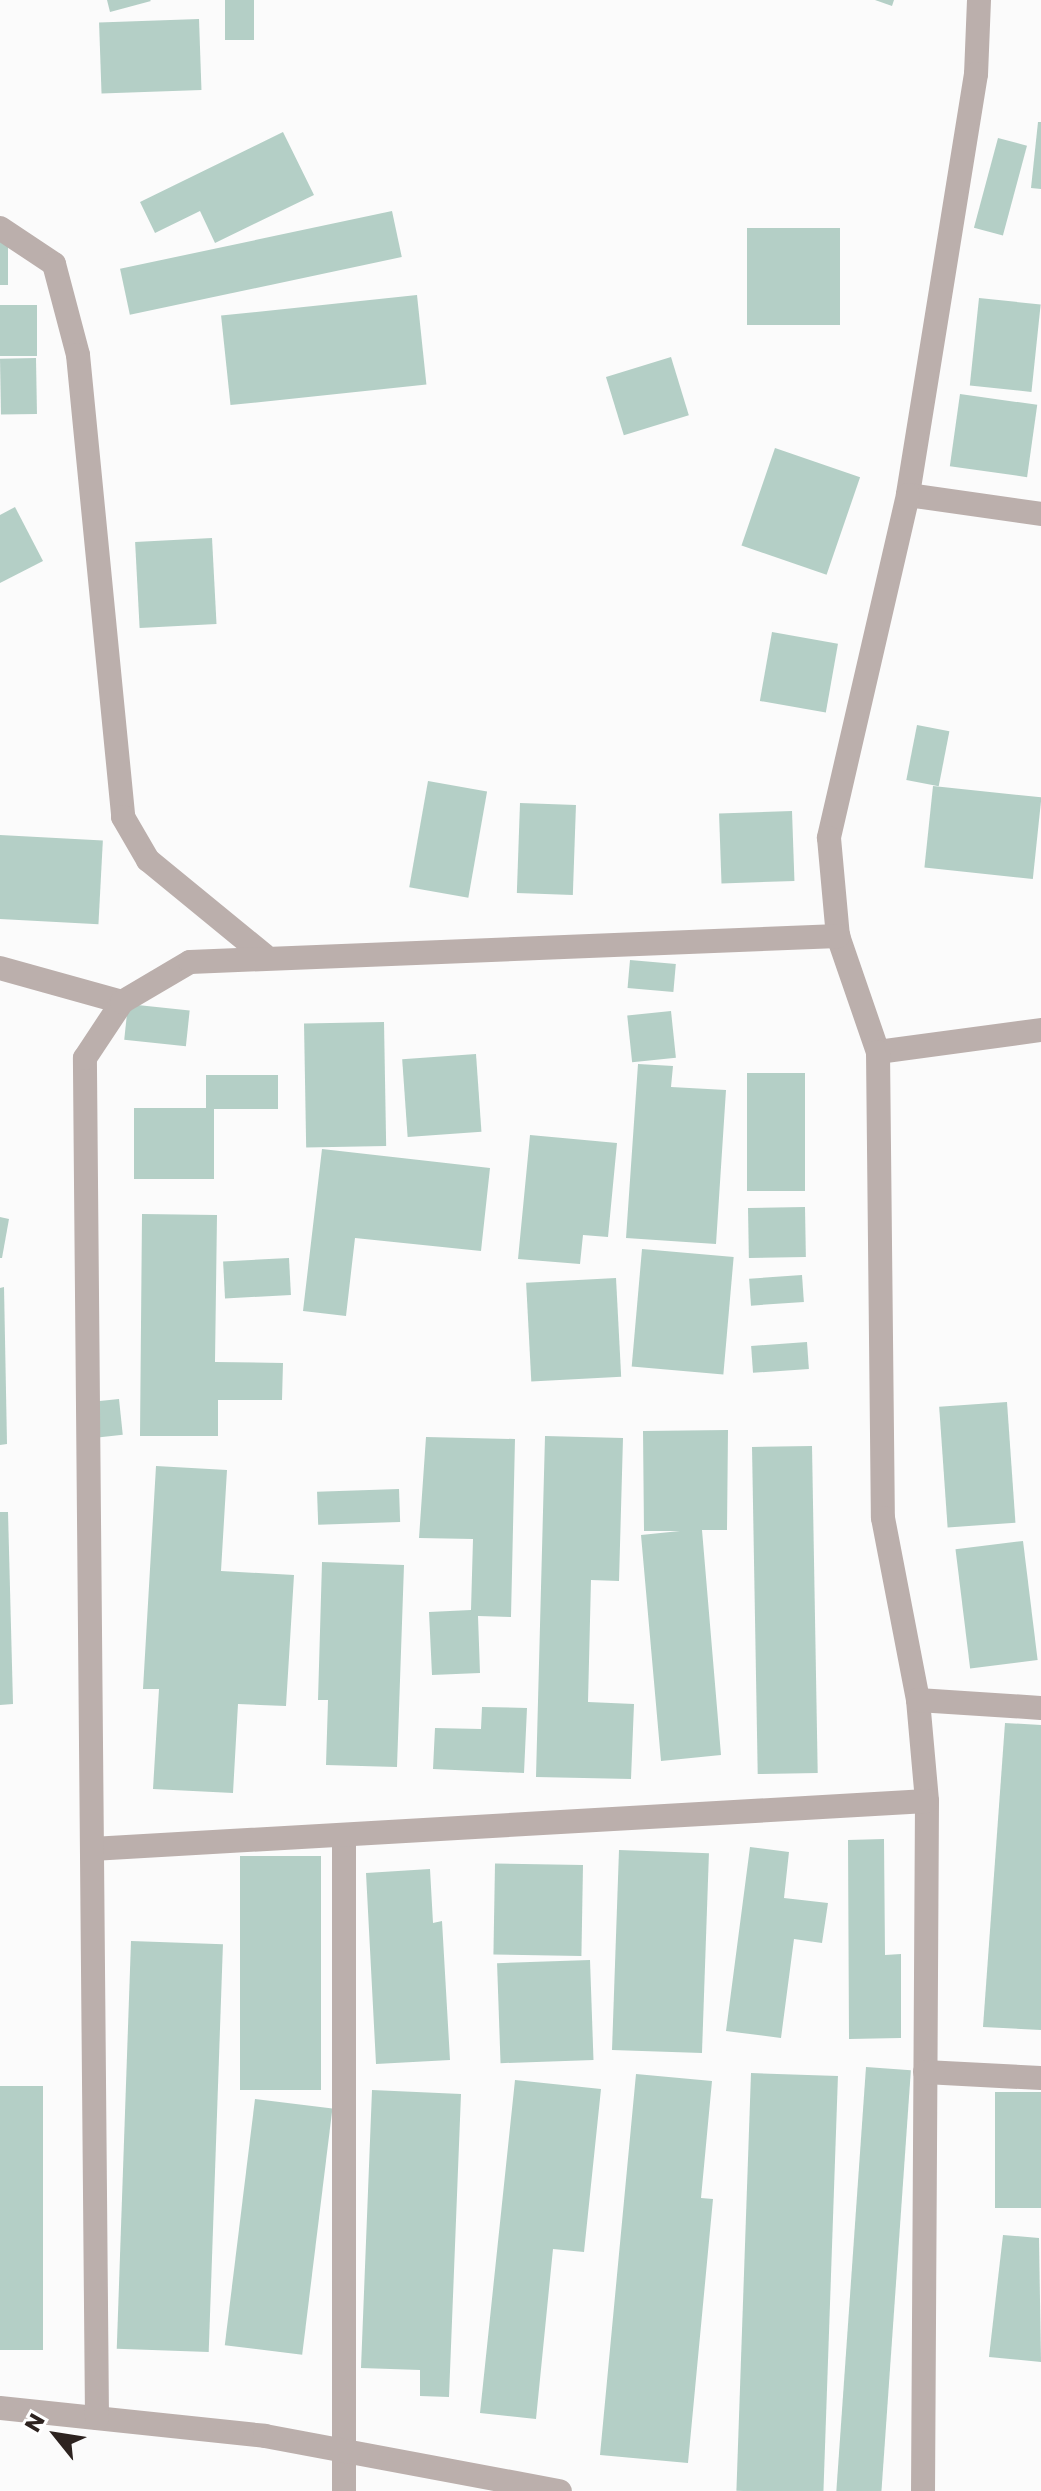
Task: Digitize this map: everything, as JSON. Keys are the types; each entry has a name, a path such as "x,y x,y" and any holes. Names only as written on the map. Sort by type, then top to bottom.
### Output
{"street":[{"path":"923,2491 927,1801 918,1700 883,1518 878,1052 838,936 829,838 908,495 974,90 979,0"},
{"path":"0,228 54,264 78,355 123,817 148,860 264,955"},
{"path":"908,495 1041,514"},
{"path":"97,2418 85,1058 122,1002 190,962 264,955 838,936"},
{"path":"0,968 122,1002"},
{"path":"878,1052 1041,1030"},
{"path":"918,1700 1041,1708"},
{"path":"92,1849 927,1801"},
{"path":"344,1835 344,2491"},
{"path":"925,2072 1041,2078"},
{"path":"0,2408 342,2449 560,2491"}],"building":[{"path":"107,0 150,0 151,1 110,12"},
{"path":"225,0 254,0 254,40 225,40"},
{"path":"875,0 894,0 892,6"},
{"path":"199,19 201,90 102,93 99,22"},
{"path":"1038,122 1041,122 1041,189 1031,188"},
{"path":"283,132 314,195 215,243 200,211 155,233 140,202"},
{"path":"998,138 1027,146 1003,236 974,228"},
{"path":"392,211 402,257 130,315 120,269"},
{"path":"747,228 840,228 840,325 747,325"},
{"path":"0,240 8,240 8,285 0,285"},
{"path":"417,295 426,385 230,405 221,316"},
{"path":"979,298 1041,304 1031,392 970,386"},
{"path":"0,305 37,305 37,356 0,356"},
{"path":"671,357 689,415 624,435 606,377"},
{"path":"36,358 37,414 1,415 0,359"},
{"path":"960,394 1037,405 1027,477 950,466"},
{"path":"775,448 860,477 827,575 741,545"},
{"path":"15,507 43,561 0,583 0,515"},
{"path":"212,538 217,624 140,628 135,542"},
{"path":"772,632 838,644 826,713 760,701"},
{"path":"917,725 949,731 939,786 906,780"},
{"path":"428,781 487,791 468,898 409,887"},
{"path":"933,786 1041,797 1033,879 924,868"},
{"path":"520,803 576,805 573,895 517,893"},
{"path":"792,811 794,881 721,884 719,814"},
{"path":"0,835 103,840 98,924 0,919"},
{"path":"630,960 676,964 673,992 628,988"},
{"path":"128,1004 190,1010 186,1046 124,1040"},
{"path":"671,1011 676,1058 632,1062 627,1016"},
{"path":"384,1022 386,1146 306,1147 304,1023"},
{"path":"476,1054 481,1132 408,1137 402,1059"},
{"path":"638,1064 673,1066 671,1087 726,1090 716,1244 626,1238"},
{"path":"747,1073 805,1073 805,1191 747,1191"},
{"path":"206,1075 278,1075 278,1109 214,1109 214,1179 134,1179 134,1108 206,1108"},
{"path":"530,1135 617,1143 608,1237 583,1235 580,1264 518,1259"},
{"path":"322,1149 490,1168 481,1251 355,1238 346,1316 303,1311"},
{"path":"805,1207 806,1257 749,1258 748,1208"},
{"path":"142,1214 217,1215 215,1362 283,1363 282,1400 218,1400 218,1436 140,1436"},
{"path":"0,1217 9,1219 2,1258 0,1258"},
{"path":"642,1249 734,1257 723,1375 632,1367"},
{"path":"289,1258 291,1295 225,1298 223,1261"},
{"path":"802,1275 804,1302 751,1306 749,1279"},
{"path":"616,1278 621,1377 531,1382 526,1283"},
{"path":"4,1287 7,1444 0,1445 0,1288"},
{"path":"807,1342 809,1369 753,1373 751,1346"},
{"path":"119,1399 123,1435 84,1439 80,1403"},
{"path":"1007,1402 1015,1523 948,1527 939,1407"},
{"path":"728,1430 727,1530 702,1530 721,1755 661,1761 641,1535 680,1531 644,1531 643,1431"},
{"path":"545,1436 623,1438 619,1581 591,1580 588,1702 634,1704 631,1779 536,1777"},
{"path":"426,1437 515,1439 511,1617 478,1616 480,1673 432,1675 429,1612 471,1610 473,1539 419,1538"},
{"path":"812,1446 818,1773 758,1774 752,1447"},
{"path":"156,1466 227,1470 221,1571 294,1575 286,1706 238,1704 233,1793 153,1789 159,1689 143,1689"},
{"path":"399,1489 400,1522 318,1525 317,1492"},
{"path":"0,1512 8,1512 13,1704 0,1705"},
{"path":"1023,1541 1038,1660 970,1668 956,1549"},
{"path":"322,1562 404,1565 397,1767 326,1765 328,1700 318,1700"},
{"path":"482,1707 527,1708 524,1773 433,1769 435,1728 481,1729"},
{"path":"1005,1723 1041,1725 1041,2030 983,2027"},
{"path":"884,1839 885,1955 901,1954 901,2038 849,2039 848,1840"},
{"path":"750,1847 789,1852 784,1898 828,1903 822,1943 794,1939 781,2038 726,2031"},
{"path":"619,1850 709,1853 702,2053 612,2050"},
{"path":"240,1856 321,1856 321,2090 240,2090"},
{"path":"495,1863 583,1865 581,1956 493,1954"},
{"path":"430,1869 433,1923 442,1921 450,2060 376,2064 366,1873"},
{"path":"131,1941 223,1944 209,2352 117,2349"},
{"path":"590,1960 593,2060 501,2063 497,1963"},
{"path":"866,2067 911,2070 881,2491 836,2491"},
{"path":"751,2073 838,2076 823,2491 736,2491"},
{"path":"636,2074 712,2081 701,2198 713,2199 688,2463 600,2455"},
{"path":"515,2080 601,2089 584,2252 553,2249 536,2419 480,2413"},
{"path":"0,2086 43,2086 43,2350 0,2350"},
{"path":"372,2090 461,2094 449,2397 420,2396 420,2370 361,2368"},
{"path":"995,2092 1041,2092 1041,2208 995,2208"},
{"path":"255,2099 332,2109 302,2355 225,2345"},
{"path":"1003,2235 1039,2238 1041,2362 989,2357"}]}
